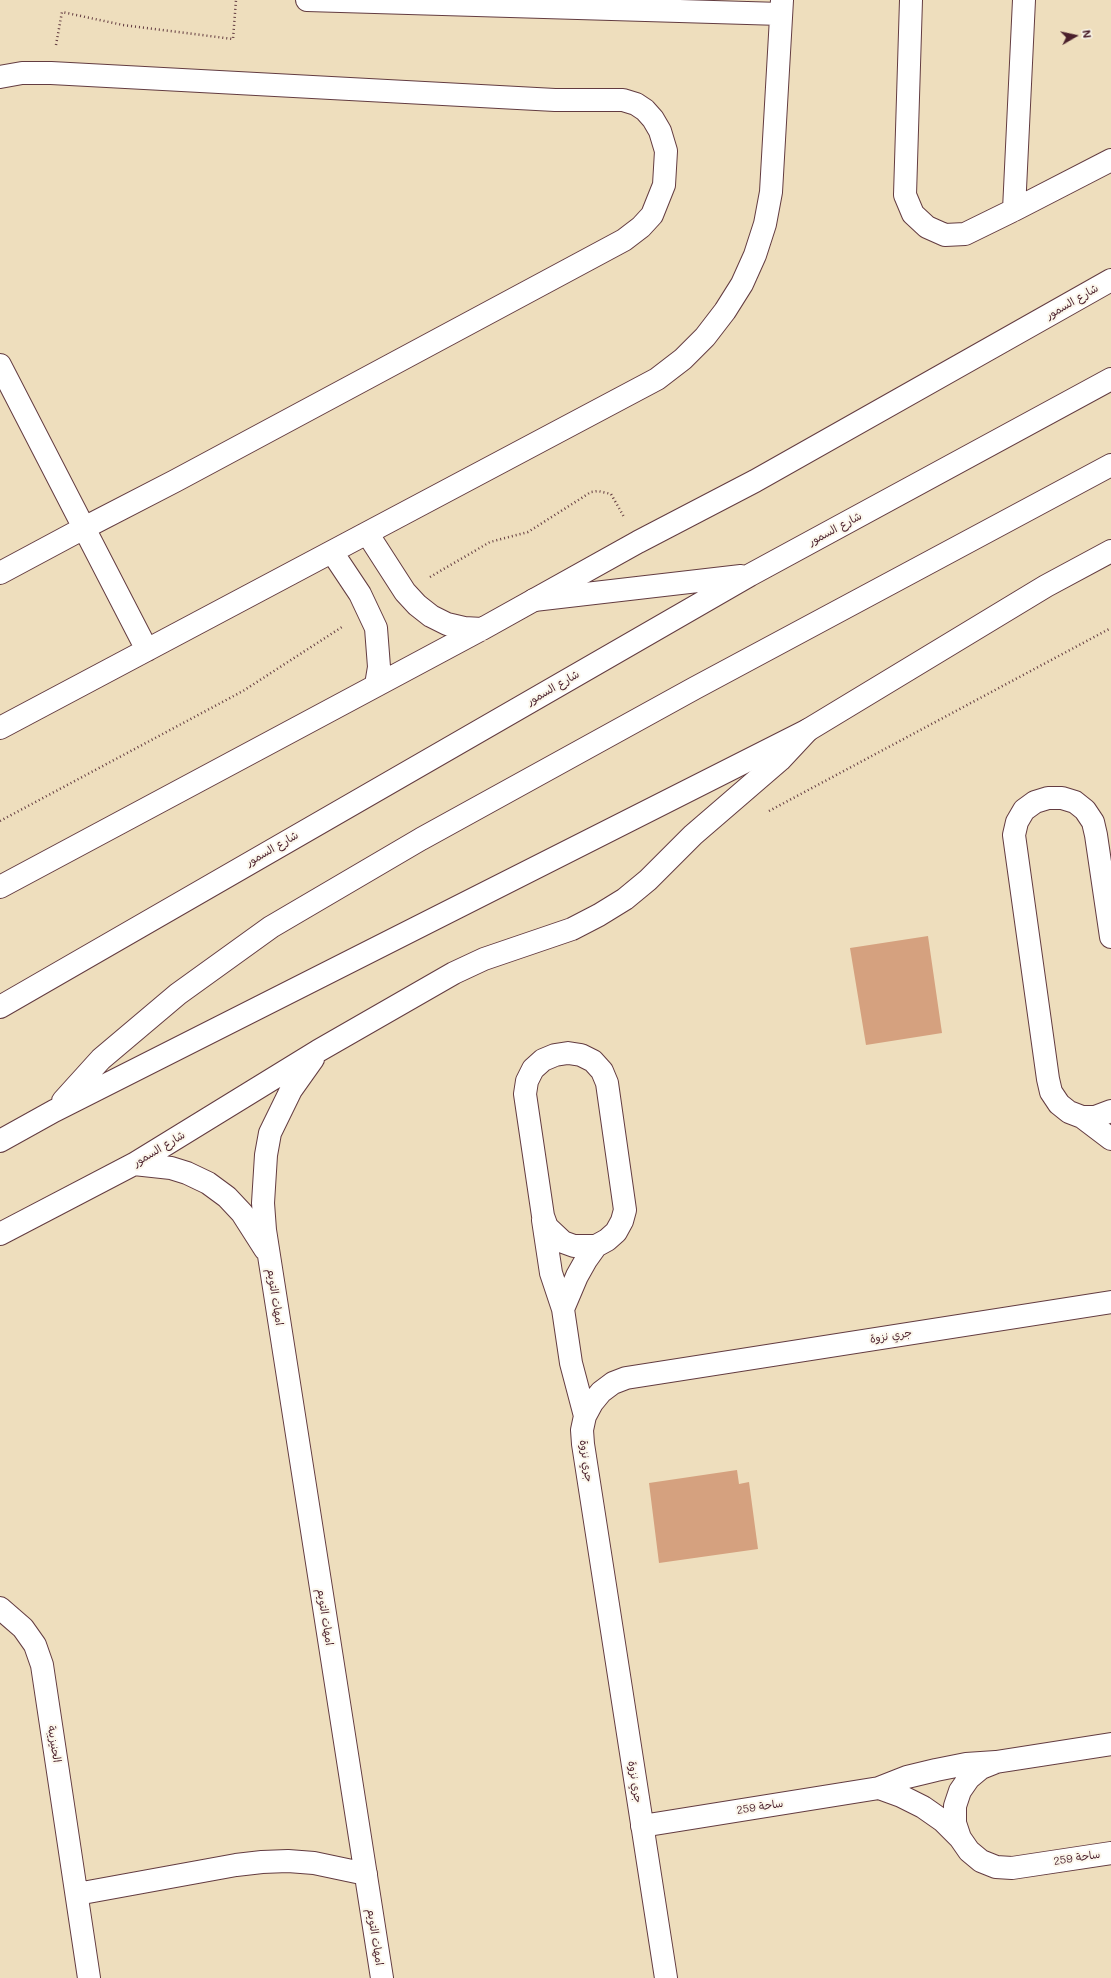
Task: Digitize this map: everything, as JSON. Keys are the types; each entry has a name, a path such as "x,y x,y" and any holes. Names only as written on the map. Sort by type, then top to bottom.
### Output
{"street":[{"path":"0,728 657,379 682,359 705,337 725,311 742,284 755,255 765,224 771,192 782,7 307,0"},
{"path":"911,0 905,195 913,214 927,227 945,234 965,234 1111,160"},
{"path":"1014,210 1024,0"},
{"path":"0,77 22,73 51,73 555,100 623,100 636,104 645,110 653,119 660,131 666,151 664,185 652,215 641,227 624,240 0,574"},
{"name":"شارع السمور","path":"0,887 482,629 638,542 755,481 1111,280"},
{"path":"0,365 147,650"},
{"name":"شارع السمور","path":"0,1007 750,574 1111,379"},
{"path":"54,1111 101,1059 178,994 271,927 421,839 860,599 1111,465"},
{"path":"367,533 405,592 417,605 431,616 447,624 464,628 482,629"},
{"name":"شارع السمور","path":"0,1141 54,1111 808,730 1046,586 1111,551"},
{"path":"332,552 360,594 376,628 379,666 376,685"},
{"path":"534,600 750,574"},
{"name":"شارع السمور","path":"0,1234 134,1164 318,1051 454,973 484,959 572,929 625,899 648,880 693,835 780,760 808,730"},
{"path":"1111,937 1096,835 1092,822 1085,810 1075,802 1062,798 1048,798 1035,802 1024,810 1017,822 1014,835 1048,1079 1052,1092 1059,1104 1069,1112 1082,1117 1111,1140"},
{"name":"امهات التويم","path":"318,1051 291,1090 270,1133 266,1155 264,1204 265,1230 382,1978"},
{"path":"563,1310 577,1276 596,1246 616,1232 622,1221 625,1210 607,1083 602,1071 593,1061 581,1055 568,1053 555,1055 543,1060 533,1069 527,1081 524,1094 551,1273 563,1310 571,1363 586,1416"},
{"path":"1082,1117 1095,1117 1111,1111"},
{"name":"امهات التويم","path":"134,1164 171,1168 187,1173 208,1183 227,1197 242,1213 269,1256"},
{"path":"543,1216 547,1227 563,1242 574,1246 596,1246"},
{"name":"جري نزوة","path":"666,1978 583,1444 582,1430 592,1403 601,1392 613,1383 626,1378 1111,1302"},
{"name":"الحنيزيبة","path":"0,1608 23,1628 35,1645 42,1665 90,1978"},
{"name":"ساحة 259","path":"642,1826 879,1788 907,1777 966,1764 996,1762 1111,1744"},
{"name":"ساحة 259","path":"960,1838 955,1823 955,1806 960,1791 969,1778 981,1768 996,1762"},
{"name":"ساحة 259","path":"879,1788 901,1796 923,1807 943,1821 960,1838 969,1851 981,1861 996,1867 1012,1868 1111,1853"},
{"path":"77,1894 236,1865 262,1862 288,1861 314,1863 366,1874"}],"path":[{"path":"51,73 62,12 123,25 233,39 236,0"}],"building":[{"path":"928,936 942,1033 866,1045 850,948"},
{"path":"737,1470 739,1484 749,1482 758,1549 659,1563 649,1483"}]}
